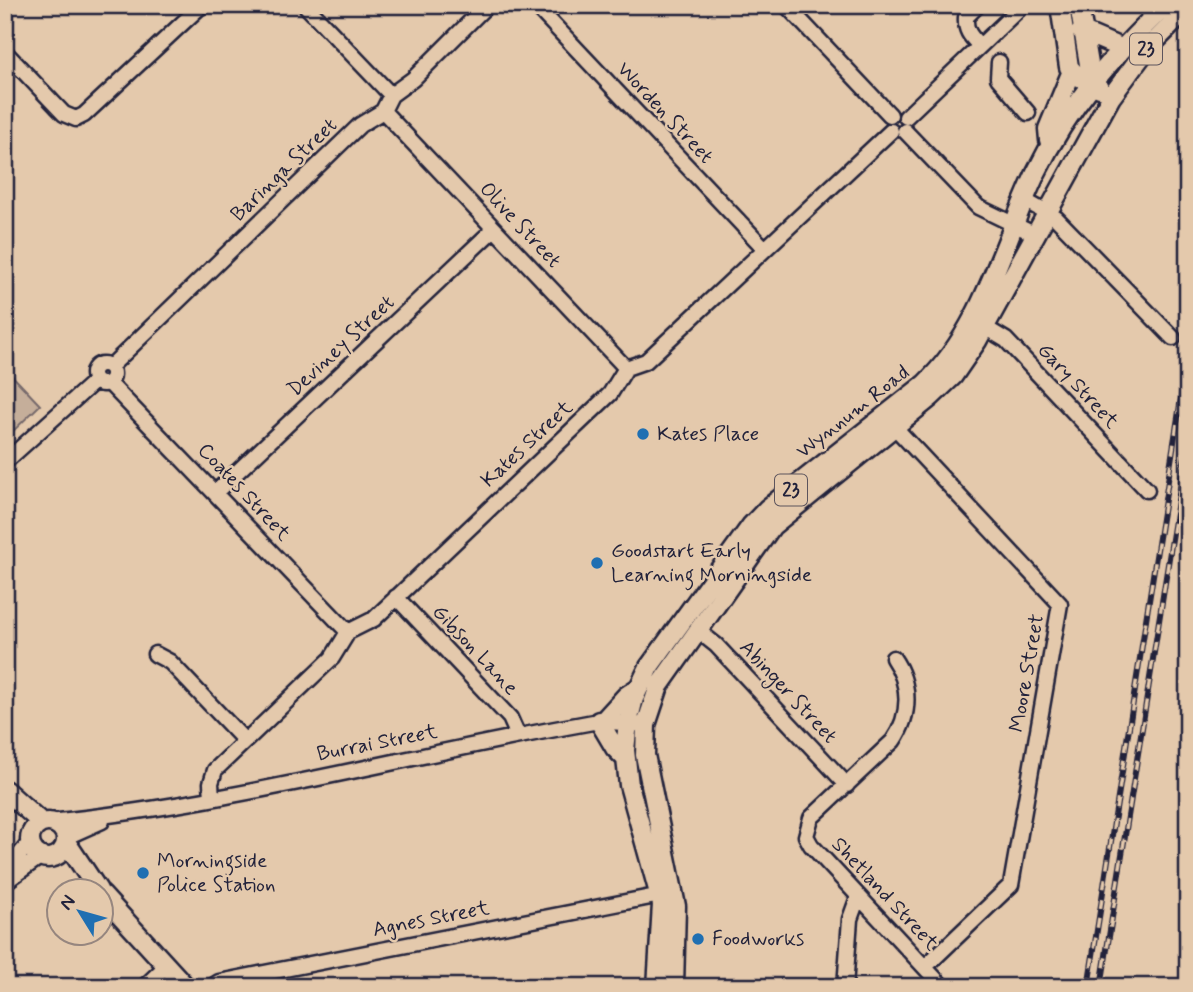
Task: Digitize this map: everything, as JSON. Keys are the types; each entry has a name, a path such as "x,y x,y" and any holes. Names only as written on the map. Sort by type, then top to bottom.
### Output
{"main road":[{"path":"1060,5 1066,57 1072,71 1111,97"},
{"path":"1079,5 1081,31 1092,82"},
{"name":"Wynnum Road","path":"978,323 1013,225 1050,147 1092,82 1121,48 1166,5"},
{"name":"Wynnum Road","path":"657,987 661,895 629,785 625,758 637,723 697,630 772,526 889,422 940,369 978,323 1036,235 1111,97 1146,50 1188,8"},
{"path":"1081,31 1121,48"},
{"path":"1050,147 1048,129 1072,71"},
{"name":"Wynnum Road","path":"674,987 677,941 673,885 637,723 638,688 655,659 751,526 768,508 889,422"},
{"path":"625,758 615,748 601,720 638,688"},
{"path":"5,790 38,830"},
{"path":"5,802 38,830"},
{"path":"38,830 60,826 88,876"},
{"path":"38,830 34,850 76,876"},
{"path":"44,857 61,852 66,839"},
{"path":"116,912 186,987"},
{"path":"665,987 668,950 677,941"}],"street":[{"path":"5,52 64,114 76,119 85,115 202,5"},
{"path":"305,5 391,95"},
{"name":"Baringa Street","path":"102,382 113,377 110,367 360,125 383,111 391,95 413,79 487,5"},
{"name":"Worden Street","path":"535,5 765,249"},
{"path":"786,5 890,115 887,125 900,126 978,207 1036,235"},
{"path":"978,5 966,17 965,24 967,31 979,45"},
{"name":"Kates Street","path":"212,798 211,783 215,770 332,658 348,632 374,619 610,394 626,369 646,360 900,126 979,45 1023,5"},
{"path":"999,62 998,78 1028,113"},
{"name":"Olive Street","path":"383,111 626,369"},
{"path":"1024,200 1056,218 1173,338"},
{"name":"Deviney Street","path":"216,492 494,229"},
{"name":"Gary Street","path":"978,323 1006,340 1147,490"},
{"path":"5,462 102,382"},
{"name":"Coates Street","path":"102,382 216,492 348,632"},
{"name":"Moore Street","path":"889,422 1060,604 1011,885 925,967"},
{"name":"Gibson Lane","path":"396,597 510,718 518,736"},
{"name":"Abinger Street","path":"697,630 716,645 847,785"},
{"path":"155,654 170,662 244,741"},
{"name":"Shetland Street","path":"893,658 902,671 906,700 902,728 811,818 806,836 858,897 943,987"},
{"name":"Burrai Street","path":"38,830 601,720 637,723"},
{"name":"Burrai Street","path":"66,839 116,815"},
{"path":"5,872 38,830"},
{"path":"5,882 44,857"},
{"name":"Agnes Street","path":"211,987 219,982 661,895"},
{"path":"845,987 850,919 858,897"},
{"path":"144,987 166,966"}],"shaded area":[{"path":"5,368 40,405 5,439"}],"railway":[{"path":"1088,987 1188,354"},
{"path":"1101,987 1188,438"}],"place":[{"name":"Kates Place","path":"643,434"},
{"name":"Goodstart Early Learning Morningside","path":"597,563"},
{"name":"Morningside Police Station","path":"143,873"},
{"name":"Foodworks","path":"698,939"}]}
